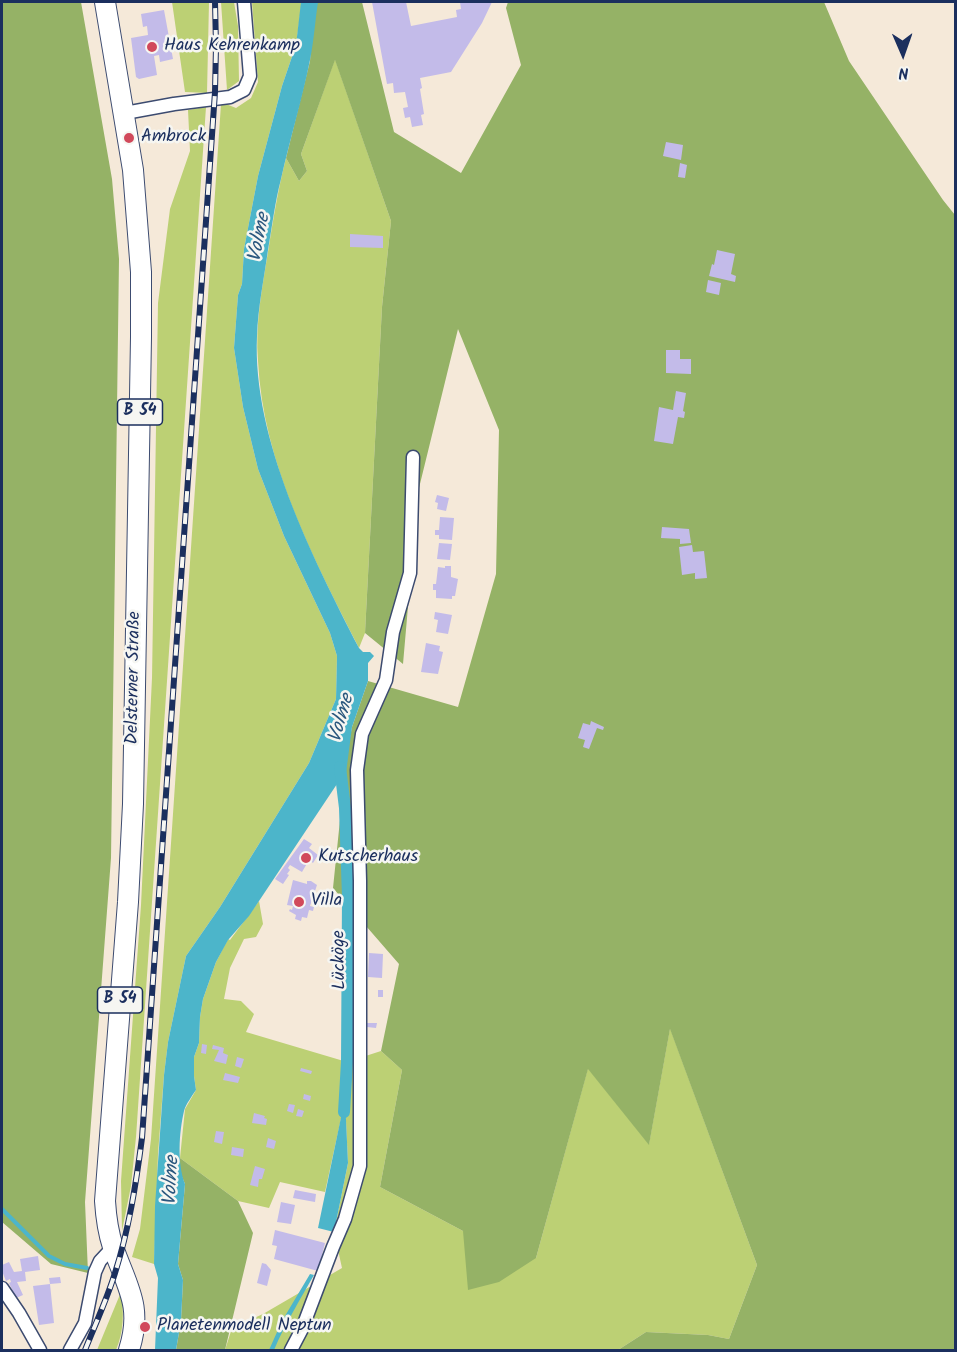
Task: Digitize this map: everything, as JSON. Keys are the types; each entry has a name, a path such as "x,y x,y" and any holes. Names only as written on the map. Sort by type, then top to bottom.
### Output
{"main road":[{"name":"Delsterner Straße","path":"105,2 125,113 141,272 133,804 128,902 105,1181 106,1221 113,1247 134,1301 135,1325 129,1350"}],"street":[{"path":"125,113 230,97 244,90 250,76 244,2"},
{"name":"Lücköge","path":"291,1350 306,1319 345,1219 360,1166 357,770 362,734 386,680 393,632 410,573 413,457"},
{"path":"70,1350 85,1323 95,1272 100,1261 113,1247"},
{"path":"2,1288 40,1350"}],"green space":[{"path":"2,2 81,2 112,179 119,259 111,858 85,1202 88,1273 51,1264 2,1222"},
{"path":"172,2 209,2 207,93 185,92"},
{"path":"221,2 234,2 238,26 239,81 227,90"},
{"path":"252,2 301,2 301,8 296,45 282,86 258,176 244,249 234,348 243,407 258,469 284,536 330,633 337,656 336,699 309,763 220,907 186,956 168,1042 164,1075 158,1154 154,1264 132,1257 140,1229 151,1139 221,104 236,108 251,98 258,82"},
{"path":"314,2 362,2 394,132 461,173 521,65 506,8 508,2 824,2 849,61 955,215 955,1350 618,1350 646,1332 708,1335 729,1339 757,1265 670,1029 649,1145 588,1069 536,1258 499,1282 468,1290 463,1231 380,1187 402,1070 381,1051 399,964 333,888 347,752 352,727 368,681 458,707 496,574 499,430 458,329 418,492 403,664 365,633 382,307 391,221 335,60 301,154 307,171 299,181 286,158 310,61"},
{"path":"335,59 391,221 382,307 365,633 359,648 308,545 280,473 269,436 262,399 257,347 261,293 286,158 299,181 307,171 301,154"},
{"path":"206,107 136,1137 131,1186 122,1231 121,1181 141,905 152,678 158,303 170,209 190,151 188,110"},
{"path":"259,901 263,924 256,937 244,939 230,968 224,999 241,1001 254,1014 246,1032 347,1062 381,1051 402,1070 380,1187 463,1231 536,1258 588,1068 649,1144 670,1028 757,1265 729,1339 708,1335 646,1332 618,1350 225,1350 232,1328 263,1314 342,1268 334,1232 348,1163 345,1100 325,1192 280,1182 269,1208 238,1201 180,1158 185,1109 196,1090 194,1057 199,1043 203,999 216,962 228,939 230,940"},
{"path":"180,1158 238,1201 253,1233 225,1350 176,1350 181,1321 183,1280 178,1264 185,1184 180,1172"},
{"path":"121,1292 123,1322 116,1350 97,1350"}],"water":[{"name":"Volme","path":"301,2 318,2 313,46 275,206 260,304 257,336 258,375 264,416 275,456 305,537 359,648 374,656 368,663 368,681 352,727 345,781 339,781 249,916 228,940 216,962 203,999 199,1043 194,1057 196,1090 184,1111 180,1138 181,1167 185,1184 178,1264 183,1280 181,1321 176,1350 155,1350 158,1278 154,1264 155,1206 164,1075 168,1042 186,956 220,907 309,763 336,699 337,656 330,633 284,536 258,469 243,407 234,348 244,249 258,176 282,86 296,45"},
{"path":"345,1098 348,1163 334,1232 318,1228"},
{"path":"310,1274 314,1275 274,1350 269,1350 282,1321"}],"building":[{"path":"372,2 406,2 411,26 457,17 456,10 461,9 460,2 492,2 482,23 451,72 420,78 423,125 412,127 410,117 405,118 403,108 408,107 405,92 394,93 393,83 387,84"},
{"name":"Haus Kehrenkamp","path":"164,10 173,59 160,62 159,55 154,56 157,75 139,79 136,77 131,38 148,35 147,26 143,27 141,14"},
{"path":"666,142 683,145 681,160 663,156"},
{"path":"680,163 687,165 685,178 678,177"},
{"path":"350,234 383,236 383,248 350,247"},
{"path":"717,250 735,254 731,274 736,276 735,282 709,276"},
{"path":"708,280 721,283 719,295 706,292"},
{"path":"666,350 680,350 680,359 691,359 691,374 666,373"},
{"path":"676,391 686,393 683,411 685,412 684,418 678,417 673,444 654,441 659,407 673,410"},
{"path":"437,495 449,498 446,511 437,509 438,503 435,502"},
{"path":"440,517 454,518 452,540 439,539 439,535 435,535 435,530 439,530"},
{"path":"662,527 689,529 691,543 680,544 680,539 661,538"},
{"path":"439,543 452,544 450,560 437,559"},
{"path":"692,545 693,552 704,551 707,578 695,579 695,573 682,575 679,547"},
{"path":"445,566 451,566 451,577 458,579 455,596 452,596 452,599 436,598 436,590 433,590 438,567 445,568"},
{"path":"435,612 452,615 448,634 436,632 438,620 434,619"},
{"path":"426,643 440,646 439,651 443,652 438,674 421,672"},
{"path":"591,721 604,727 603,730 597,728 589,749 583,747 585,740 578,738 583,723 590,725"},
{"name":"Kutscherhaus","path":"304,839 312,844 309,848 318,855 313,863 309,860 302,872 290,865 287,874 289,875 283,884 275,879"},
{"name":"Villa","path":"293,880 307,884 307,881 311,881 317,885 310,906 314,907 313,911 309,910 307,918 302,917 301,921 295,919 296,915 289,911 293,906 287,905"},
{"path":"369,953 383,954 382,978 368,977"},
{"path":"378,990 383,990 383,997 378,997"},
{"path":"367,1023 377,1023 376,1028 367,1027"},
{"path":"202,1044 207,1045 206,1054 201,1053"},
{"path":"213,1045 224,1048 223,1053 228,1055 226,1064 214,1061 219,1050 212,1049"},
{"path":"237,1057 244,1059 241,1068 235,1066"},
{"path":"301,1068 312,1071 311,1074 300,1071"},
{"path":"225,1073 240,1077 238,1083 223,1080"},
{"path":"304,1094 311,1096 310,1101 303,1099"},
{"path":"289,1104 295,1105 293,1113 287,1111"},
{"path":"298,1109 304,1111 302,1117 296,1116"},
{"path":"254,1113 265,1116 266,1125 252,1123"},
{"path":"216,1131 224,1132 222,1144 214,1142"},
{"path":"268,1138 276,1141 274,1149 266,1147"},
{"path":"232,1147 244,1149 243,1157 231,1155"},
{"path":"255,1166 265,1169 262,1179 259,1179 258,1187 250,1185"},
{"path":"295,1190 316,1194 315,1202 293,1198"},
{"path":"281,1202 295,1205 291,1224 277,1222"},
{"path":"275,1230 325,1243 318,1271 274,1259 277,1246 272,1245"},
{"path":"38,1256 40,1270 25,1272 26,1281 17,1282 23,1295 16,1298 9,1283 10,1279 6,1281 2,1265 9,1262 14,1272 22,1271 20,1259"},
{"path":"262,1263 271,1270 267,1286 257,1283"},
{"path":"60,1277 61,1283 50,1284 49,1278"},
{"path":"50,1284 54,1323 39,1325 33,1286"}],"waterway":[{"path":"340,767 345,808 348,897 347,1062 344,1112"},
{"path":"2,1209 49,1256 65,1264 87,1268"}],"railway":[{"path":"85,1350 120,1256 132,1206 142,1138 215,92 215,2"}],"place":[{"name":"Haus Kehrenkamp","path":"152,47"},
{"name":"Ambrock","path":"129,138"},
{"name":"Kutscherhaus","path":"306,858"},
{"name":"Villa","path":"299,902"},
{"name":"Planetenmodell Neptun","path":"145,1327"}]}
